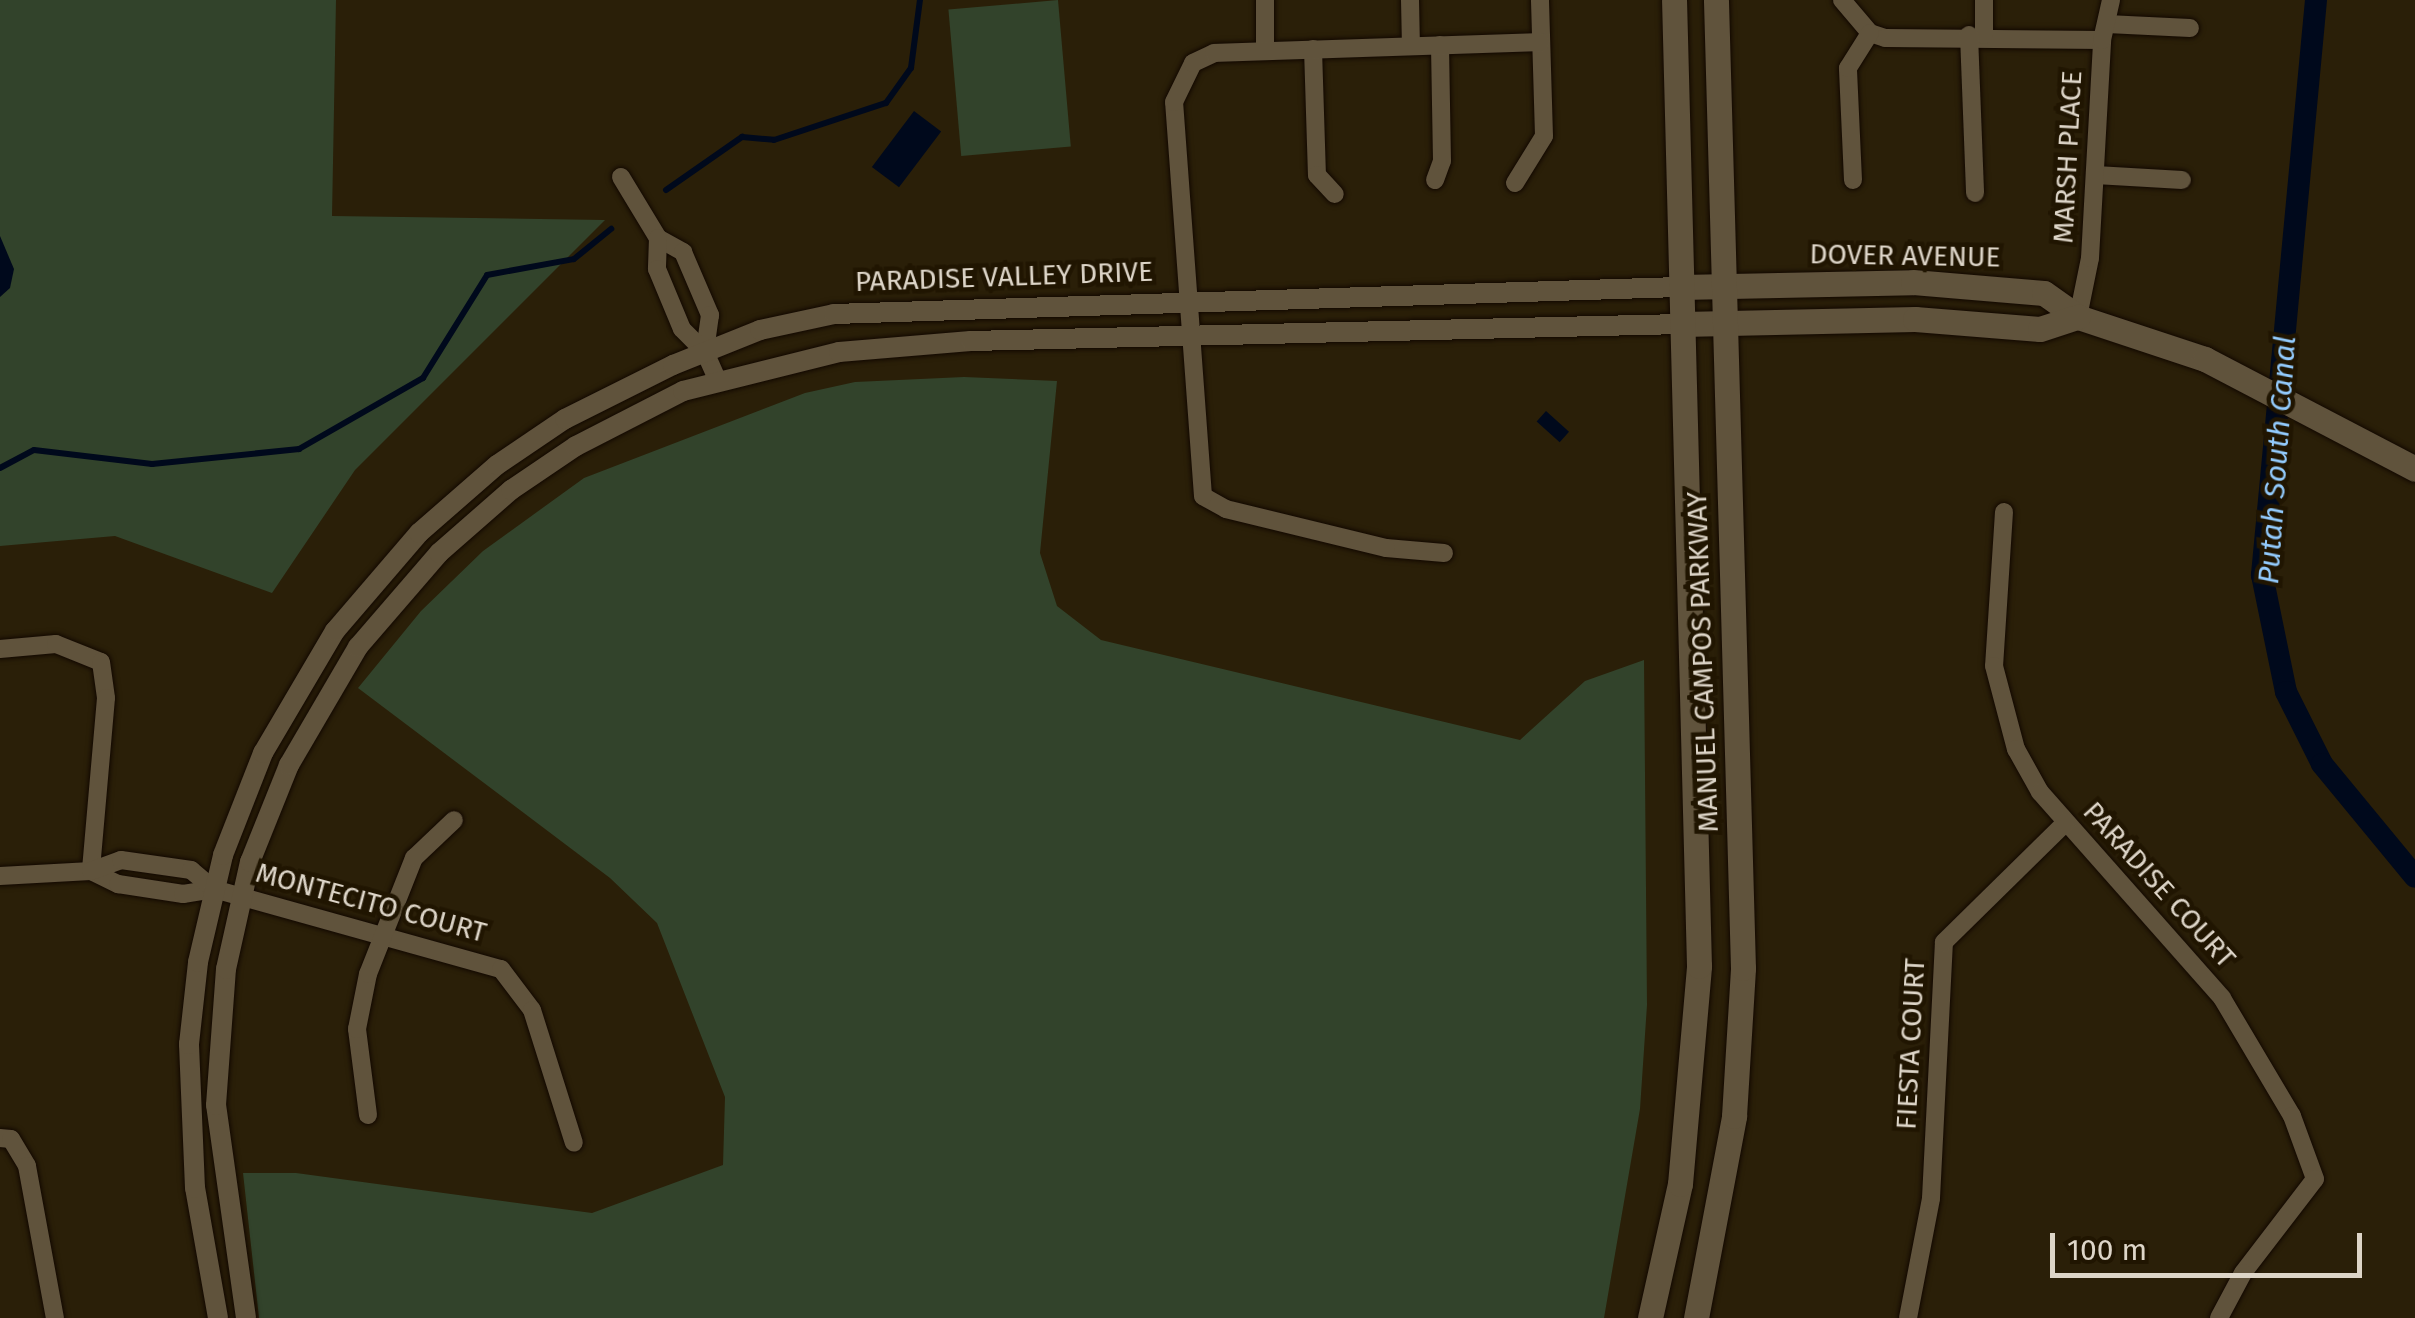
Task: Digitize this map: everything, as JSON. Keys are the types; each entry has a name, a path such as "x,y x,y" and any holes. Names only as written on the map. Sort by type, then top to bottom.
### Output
{"main road":[{"name":"MANUEL CAMPOS PARKWAY","path":"1650,1318 1680,1184 1699,966 1674,0"},
{"name":"MANUEL CAMPOS PARKWAY","path":"1696,1318 1734,1116 1743,968 1716,0"},
{"name":"DOVER AVENUE","path":"1722,286 1975,284 2044,293 2078,317 2156,339 2260,386 2415,469"},
{"name":"PARADISE VALLEY DRIVE","path":"1681,287 1722,286"},
{"name":"DOVER AVENUE","path":"1723,323 1915,319 2040,330 2078,317"},
{"path":"1682,324 1723,323"}],"street":[{"path":"1264,0 1265,50"},
{"path":"1410,0 1411,46"},
{"path":"1515,183 1544,136 1540,0"},
{"path":"1842,0 1870,33 1977,35 2190,28"},
{"path":"1975,194 1977,35 1984,0"},
{"name":"MARSH PLACE","path":"2078,317 2096,175 2105,32 2111,0"},
{"path":"1853,180 1848,68 1870,33"},
{"path":"1444,553 1386,548 1226,509 1203,496 1172,129 1180,81 1193,63 1214,53 1541,42"},
{"path":"1435,180 1442,161 1440,46"},
{"path":"1313,48 1317,174 1335,194"},
{"path":"2096,175 2182,180"},
{"path":"620,178 658,238 683,252 710,315 705,352"},
{"path":"658,238 657,268 682,329 705,352 717,380"},
{"name":"PARADISE VALLEY DRIVE","path":"218,1318 188,1108 192,1006 214,888 263,753 306,674 375,579 497,465 621,388 760,330 834,314 1681,287"},
{"path":"246,1318 216,1105 226,969 241,896 296,750 339,676 397,597 474,520 576,446 632,414 717,380 906,344 1682,324"},
{"name":"PARADISE COURT","path":"2004,512 1994,632 2000,702 2016,750 2066,822 2184,948 2222,998 2308,1152 2315,1179 2243,1273 2220,1318"},
{"path":"0,649 56,644 101,662 106,698 91,871"},
{"path":"368,1115 356,1029 382,932 414,858 454,820"},
{"name":"FIESTA COURT","path":"1915,1316 1931,1198 1944,942 2066,822"},
{"name":"MONTECITO COURT","path":"0,876 91,871 122,860 191,870 214,888 474,956 520,986 574,1143"},
{"path":"0,1138 11,1139 26,1166 55,1318"}],"green space":[{"path":"0,0 336,0 332,216 605,220 355,470 272,593 115,536 0,546"},
{"path":"1058,0 1071,146 961,156 948,10"},
{"path":"964,377 1057,381 1040,553 1057,606 1101,640 1520,740 1585,681 1644,660 1647,1005 1640,1109 1604,1318 259,1318 243,1173 296,1173 592,1213 723,1165 725,1097 657,923 610,878 358,688 421,611 483,551 584,478 805,393 855,382"}],"water":[{"path":"914,111 941,131 899,187 872,167"},
{"path":"0,236 14,269 10,288 0,297"},
{"path":"1546,411 1569,432 1560,442 1537,421"}],"waterway":[{"path":"666,190 742,137 774,140 886,103 911,68 920,0"},
{"name":"Putah South Canal","path":"2316,0 2262,575 2286,692 2322,764 2415,877"},
{"path":"0,468 34,450 152,464 299,449 423,378 487,275 574,259 611,229"}]}
